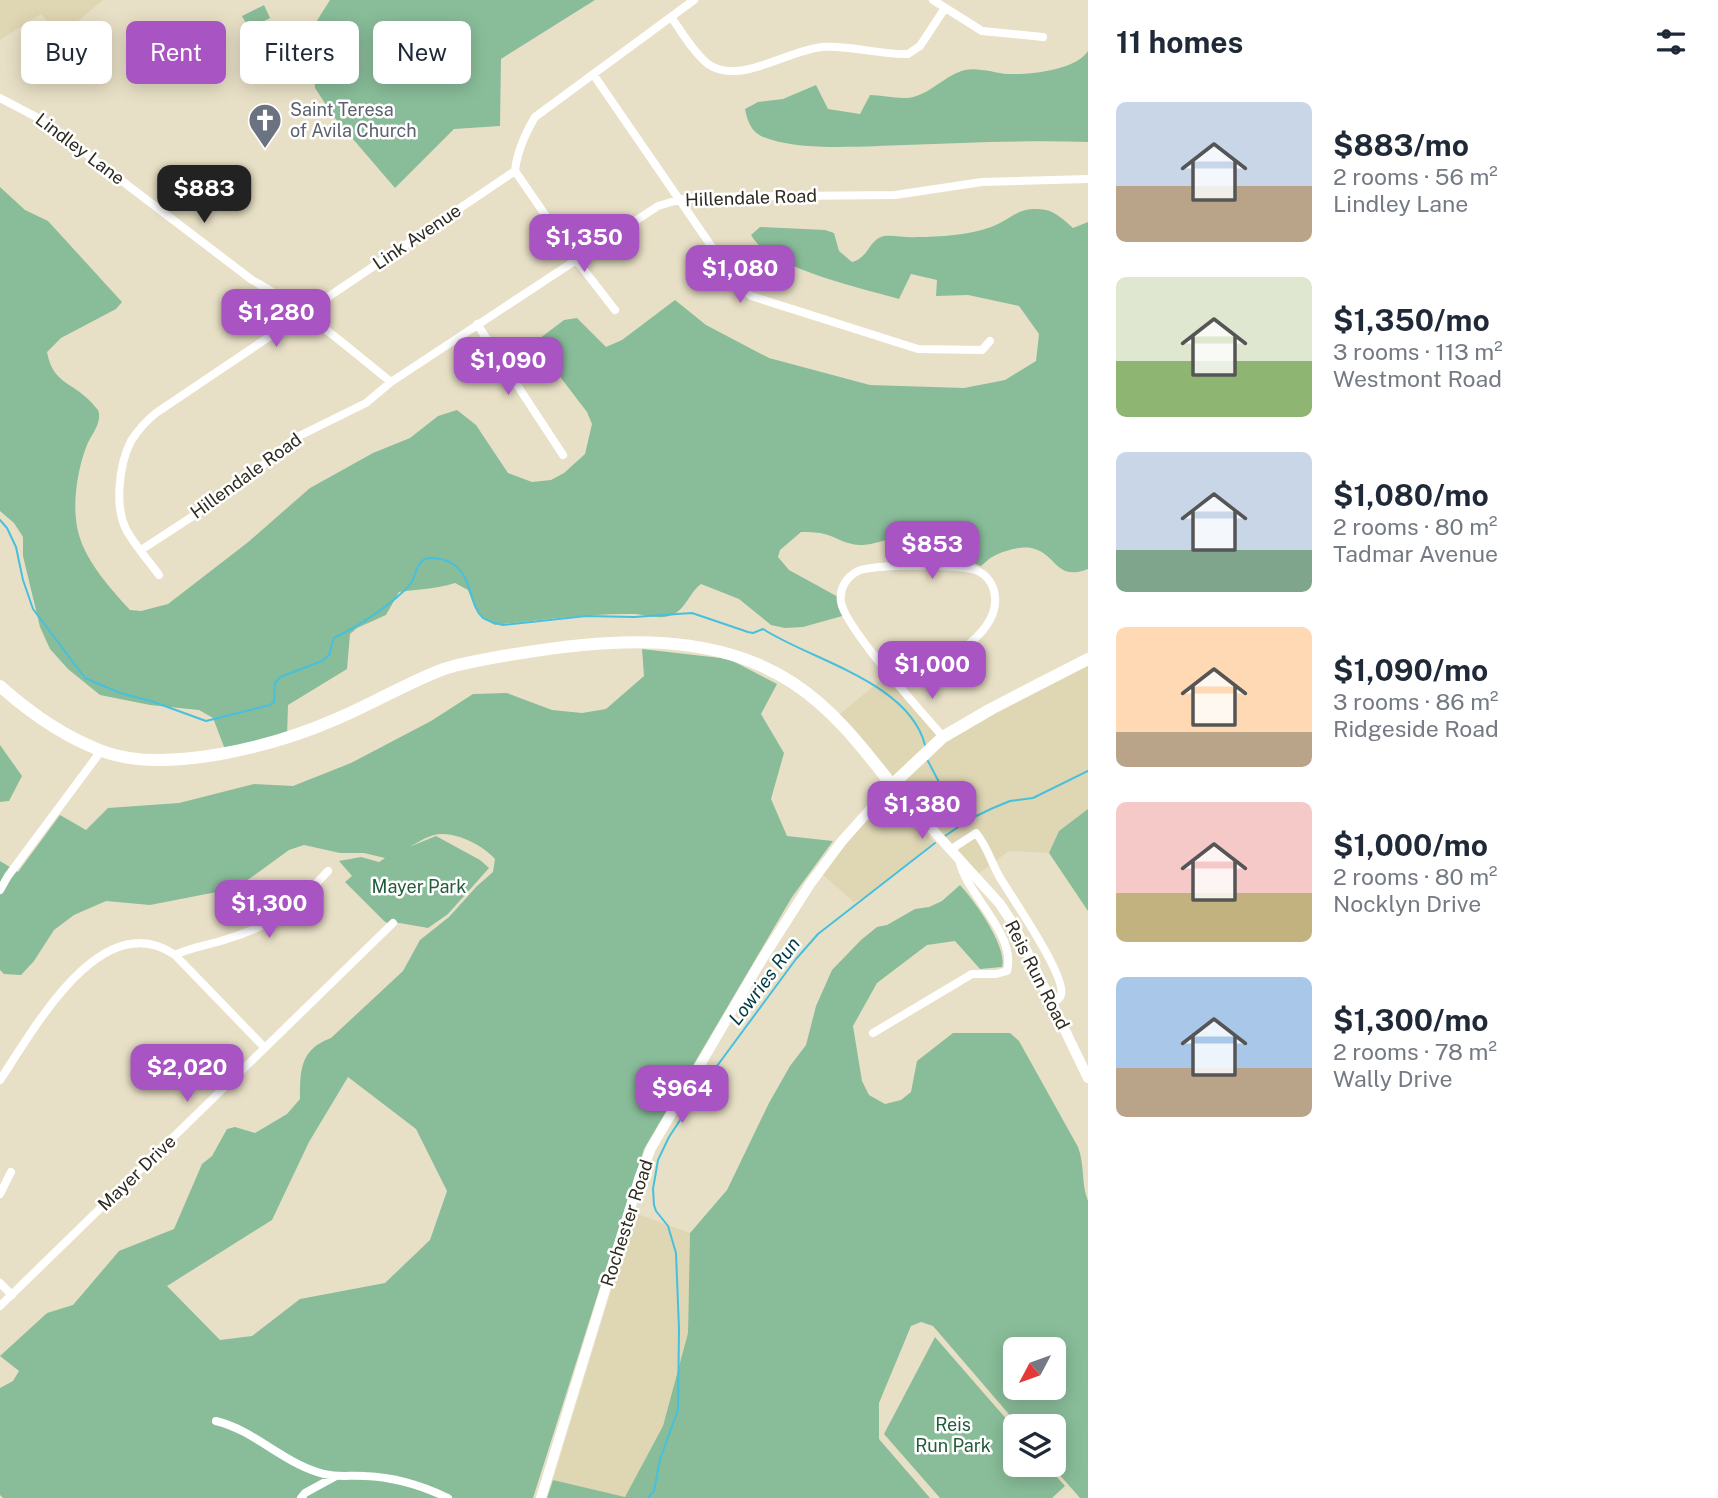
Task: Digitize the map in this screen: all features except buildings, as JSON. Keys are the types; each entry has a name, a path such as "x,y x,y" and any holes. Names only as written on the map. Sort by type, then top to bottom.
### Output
{"main road":[{"path":"0,686 45,721 101,751 162,760 226,752 275,741 331,722 412,682 457,665 578,645 642,642 730,654 751,660 783,677 836,716 892,785"},
{"name":"Rochester Road","path":"892,785 943,737 1088,659"}],"street":[{"path":"615,310 577,261 515,171 516,159 535,117 694,0"},
{"path":"933,0 982,31 1043,37"},
{"path":"671,17 701,57 710,65 731,71 744,70 799,51 820,47 908,54 920,46 945,8"},
{"path":"593,74 738,285 751,296 918,349 982,350 990,341"},
{"name":"Lindley Lane","path":"0,98 42,120 252,280 304,313 391,382"},
{"name":"Link Avenue","path":"159,575 126,530 120,511 124,462 130,443 143,424 515,171"},
{"name":"Hillendale Road","path":"141,550 236,488 295,438 366,403 391,382 477,324 659,206 699,197 895,195 982,182 1088,179"},
{"path":"477,324 564,454"},
{"path":"899,683 957,652 989,625 995,610 994,588 982,573 963,566 869,568 860,570 848,579 841,591 846,615 899,683 943,737"},
{"path":"0,890 101,751"},
{"name":"Reis Run Road","path":"892,785 992,894 1015,927 1088,1078"},
{"name":"Rochester Road","path":"541,1498 640,1176 651,1149 761,961 810,884 842,841 892,785"},
{"path":"950,850 976,833 983,841 1000,878 1030,922 1055,972 1062,993 1053,1003"},
{"path":"873,1033 972,974 1007,971 1009,962 1000,936 985,904 965,880 959,859"},
{"path":"175,955 252,931 275,920 297,904 328,870"},
{"name":"Mayer Drive","path":"0,1306 393,923"},
{"path":"0,1080 54,1001 73,979 92,961 114,949 132,944 157,945 175,955 265,1048"},
{"path":"0,1194 11,1172"},
{"path":"0,1283 12,1295"},
{"path":"216,1421 230,1424 303,1468 336,1476 382,1478 416,1486 448,1498"},
{"path":"301,1498 305,1493 336,1476"}],"shaded area":[{"path":"0,0 103,0 78,21 47,21 41,14 30,21 21,21 21,27 0,40"},
{"path":"1088,659 1088,809 1059,831 1049,853 1009,851 975,876 836,717 890,673 943,736"},
{"path":"889,797 895,799 934,842 870,894 854,902 822,874 869,816"},
{"path":"635,1213 690,1233 688,1333 663,1426 625,1498 553,1480"}],"green space":[{"path":"330,0 595,0 501,59 500,126 454,129 395,188 334,117 315,88 315,84 359,84 359,21 317,21"},
{"path":"264,5 270,18 264,21 245,21 242,16"},
{"path":"1088,51 1088,142 812,146 761,136 750,125 745,109 758,102 783,99 816,85 828,109 860,114 870,95 913,97 958,72 970,69 1008,74 1052,70 1074,63"},
{"path":"0,187 25,210 48,221 122,302 116,309 61,338 47,352 58,376 84,395 98,410 98,424 80,466 75,513 79,535 94,565 130,610 141,611 168,604 247,543 310,488 373,453 410,438 438,416 457,410 476,425 508,473 532,482 551,480 564,473 585,454 592,424 587,412 538,348 539,339 564,320 577,318 606,347 622,340 675,300 706,325 769,358 870,385 964,388 1005,380 1036,361 1039,334 1019,306 968,295 936,296 937,280 911,274 899,299 796,267 761,247 751,235 760,227 825,230 834,233 839,251 852,262 862,257 875,241 884,236 964,234 999,224 1029,209 1053,213 1073,228 1088,222 1088,569 1069,572 1040,551 1031,548 1002,552 981,566 968,561 948,561 943,545 935,535 924,532 859,545 825,534 801,532 780,550 778,557 789,570 840,598 846,615 803,627 785,628 771,625 739,599 701,584 681,609 667,616 600,615 495,625 478,610 468,590 455,583 399,592 386,615 350,634 347,669 288,705 287,737 226,752 213,718 199,710 150,705 100,695 68,669 50,649 40,627 23,556 23,537 14,523 0,511"},
{"name":"Mayer Park","path":"642,649 729,659 777,684 761,714 784,753 771,799 787,836 833,841 792,897 644,1149 533,1498 3,1498 0,1495 0,1388 13,1381 19,1371 0,1356 47,1313 73,1305 119,1251 174,1229 202,1164 212,1156 227,1129 235,1127 255,1133 287,1114 300,1099 300,1079 304,1062 313,1048 331,1038 403,971 420,940 449,917 493,872 495,859 475,844 450,835 434,835 409,847 436,836 480,860 489,868 448,914 428,928 394,922 391,925 345,882 352,876 339,861 361,857 379,862 385,858 364,853 340,853 304,845 289,850 249,879 227,890 150,905 106,901 74,915 54,930 34,961 21,975 4,974 0,970 0,861 18,872 60,815 86,830 108,808 179,803 254,784 293,786 351,763 431,721 473,694 507,693 552,710 582,713 606,709 644,676","holes":["348,1077 416,1129 447,1191 430,1240 385,1283 300,1299 252,1336 220,1340 167,1286 272,1220 309,1142"]},
{"path":"0,745 22,776 9,801 0,802"},
{"path":"1088,809 1088,911 1049,853 1059,831"},
{"path":"960,885 995,936 1000,948 1002,967 980,969 955,941 927,945 877,983 853,1026 862,1081 869,1095 885,1104 901,1100 911,1092 917,1061 953,1033 1010,1033 1019,1041 1078,1147 1088,1201 1088,1498 1080,1498 1062,1477 1066,1477 1066,1414 1009,1414 933,1326 921,1322 911,1326 879,1403 879,1439 930,1498 547,1498 553,1480 625,1497 663,1426 688,1333 690,1233 727,1190 769,1103 790,1066 806,1045 816,1006 832,970 877,927 887,925 915,909 942,901"},
{"name":"Reis Run Park","path":"935,1337 1003,1415 1003,1477 1057,1477 1065,1486 1052,1498 940,1498 884,1434"}],"waterway":[{"path":"0,520 16,547 33,609 85,678 120,693 206,721 270,705 274,702 275,683 280,677 322,661 329,655 334,638 392,601 409,586 422,561 433,558 452,563 460,569 474,604 483,618 503,625 586,616 634,617 692,613 748,632 763,629 879,689 900,705 915,723 925,745"},
{"path":"928,761 954,811 964,823"},
{"name":"Lowries Run","path":"945,836 993,808 1010,801 1033,798 1088,771"},
{"name":"Lowries Run","path":"648,1498 654,1491 660,1459 678,1410 676,1253 668,1226 654,1205 653,1189 658,1160 669,1137 703,1085 796,959 818,934 935,843"}],"place":[{"name":"Saint Teresa of Avila Church","path":"265,150"}]}
